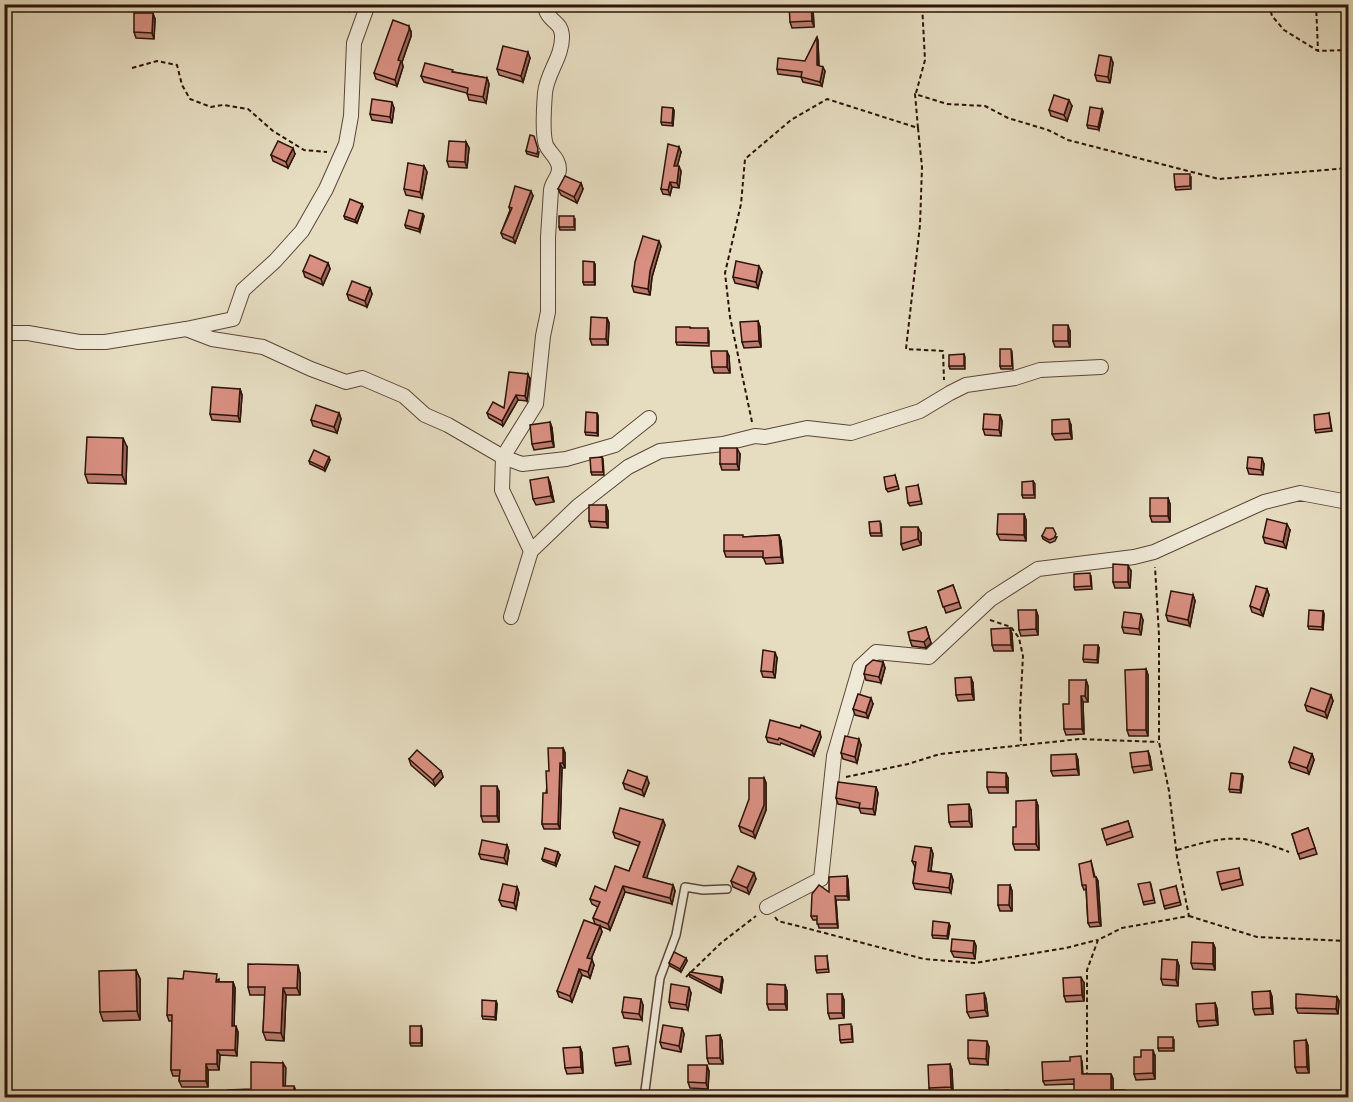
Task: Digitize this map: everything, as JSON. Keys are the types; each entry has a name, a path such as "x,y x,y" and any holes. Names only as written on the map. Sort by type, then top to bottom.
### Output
{"street":[{"path":"212,339 232,319 243,290 275,261 302,231 327,189 346,144 351,116 354,43 368,4"},
{"path":"531,551 502,490 503,457 536,404 543,336 548,312 548,237 551,190 552,184 559,175 559,170 558,160 546,146 544,136 545,93 559,59 562,34 557,21 548,15 544,4"},
{"path":"4,333 28,333 79,342 105,342 232,319"},
{"path":"186,329 212,339 263,347 346,382 362,378 404,396 425,415 448,424 503,457 522,465 566,459 615,445 649,418"},
{"path":"511,617 531,551 578,506 628,467 660,451 723,444 755,436 765,437 807,428 851,433 920,411 966,385 1015,378 1040,370 1101,367"},
{"path":"767,908 821,879 834,756 860,667 876,652 929,657 991,599 1038,569 1134,557 1154,552 1264,502 1300,493 1348,502"}],"lane":[{"path":"644,1098 660,978 676,935 685,887 703,890 727,889"}],"path":[{"path":"922,4 925,60 915,94 922,167 920,225 906,349 943,351 943,397"},
{"path":"1269,4 1272,16 1284,30 1318,51 1348,50"},
{"path":"1316,4 1318,51"},
{"path":"132,68 157,61 177,65 182,86 190,99 212,107 224,105 248,109 273,131 304,150 342,154"},
{"path":"915,94 947,104 985,106 1008,118 1048,130 1068,140 1219,179 1348,168"},
{"path":"755,436 730,317 726,273 741,204 745,159 791,120 827,99 918,128"},
{"path":"1154,552 1159,635 1159,742 1169,791 1176,850 1188,916"},
{"path":"974,615 1011,627 1019,638 1023,656 1021,745"},
{"path":"832,781 863,772 908,764 940,754 1080,739 1159,742"},
{"path":"1176,850 1211,841 1241,837 1289,852"},
{"path":"686,977 722,943 767,908 778,921 924,959 975,963 1066,948 1098,940 1122,928 1188,916 1257,937 1348,941"},
{"path":"1087,1086 1087,970 1098,940"}],"building":[{"path":"811,4 812,21 790,22 789,5"},
{"path":"134,13 153,13 152,33 134,32"},
{"path":"393,20 409,26 398,60 401,61 395,80 374,73"},
{"path":"817,37 817,65 823,67 820,82 801,77 802,72 777,69 778,58 805,61"},
{"path":"503,46 528,52 521,76 497,69"},
{"path":"1099,55 1111,57 1108,77 1095,75"},
{"path":"425,63 453,70 452,72 487,78 483,97 467,94 468,88 421,76"},
{"path":"1054,95 1069,100 1064,115 1049,110"},
{"path":"372,99 392,102 390,117 370,114"},
{"path":"662,107 673,108 672,123 661,122"},
{"path":"1090,107 1102,109 1098,127 1087,125"},
{"path":"530,135 534,136 538,149 537,154 526,151"},
{"path":"278,141 293,148 286,162 271,155"},
{"path":"449,141 466,142 465,162 447,161"},
{"path":"668,144 679,147 674,166 679,166 677,183 670,182 668,190 661,189"},
{"path":"408,163 424,166 420,192 404,189"},
{"path":"1174,174 1190,174 1190,186 1175,187"},
{"path":"565,176 581,183 574,197 558,189"},
{"path":"515,186 531,191 513,238 501,233 512,208 509,207"},
{"path":"350,199 362,204 355,220 344,216"},
{"path":"409,210 423,214 419,229 405,225"},
{"path":"559,216 574,216 574,227 559,227"},
{"path":"643,236 659,241 650,271 648,289 632,286 635,262"},
{"path":"310,255 328,263 321,279 303,271"},
{"path":"583,261 594,262 594,282 583,282"},
{"path":"736,261 759,266 756,282 733,277"},
{"path":"352,281 370,288 365,301 347,294"},
{"path":"591,317 607,318 606,339 590,339"},
{"path":"758,321 759,341 742,342 740,322"},
{"path":"1053,325 1068,325 1068,341 1053,341"},
{"path":"676,327 708,328 708,343 676,342"},
{"path":"1000,349 1011,349 1012,366 1000,366"},
{"path":"711,351 727,351 727,367 712,367"},
{"path":"964,354 964,366 949,366 949,355"},
{"path":"509,372 528,374 525,396 516,395 502,421 487,413 493,402 504,408"},
{"path":"212,387 240,389 238,416 210,414"},
{"path":"316,405 339,413 334,427 311,420"},
{"path":"586,412 597,413 597,433 585,432"},
{"path":"1329,413 1331,428 1315,430 1314,415"},
{"path":"984,414 1000,415 999,430 983,429"},
{"path":"1069,419 1070,433 1052,434 1052,420"},
{"path":"550,422 552,441 532,444 530,425"},
{"path":"87,437 123,438 122,475 85,474"},
{"path":"720,448 737,448 737,464 720,464"},
{"path":"314,450 329,457 324,468 309,461"},
{"path":"602,457 603,472 591,472 590,458"},
{"path":"1248,457 1262,458 1261,470 1247,468"},
{"path":"895,475 898,486 886,489 884,477"},
{"path":"548,477 551,496 533,499 530,480"},
{"path":"1033,481 1034,495 1022,495 1022,482"},
{"path":"918,485 921,501 908,503 906,487"},
{"path":"1150,498 1168,498 1168,516 1150,516"},
{"path":"589,505 606,505 606,522 589,521"},
{"path":"998,514 1024,514 1024,535 997,534"},
{"path":"1267,519 1287,524 1283,542 1263,537"},
{"path":"880,521 881,533 870,533 869,522"},
{"path":"901,527 918,527 918,539 901,544"},
{"path":"1046,528 1053,528 1056,534 1054,538 1049,540 1042,536"},
{"path":"724,535 743,535 743,537 779,535 781,557 763,558 763,551 724,551"},
{"path":"1113,564 1128,565 1128,582 1113,582"},
{"path":"1090,573 1091,586 1074,587 1074,574"},
{"path":"953,585 959,602 943,607 938,591"},
{"path":"1256,586 1267,589 1260,610 1250,606"},
{"path":"1171,591 1193,595 1188,620 1166,615"},
{"path":"1018,610 1036,610 1036,629 1019,630"},
{"path":"1309,610 1323,611 1322,627 1308,626"},
{"path":"1124,612 1141,614 1139,629 1122,627"},
{"path":"926,627 929,637 924,642 910,640 908,632"},
{"path":"1010,628 1011,645 992,645 991,629"},
{"path":"1084,645 1098,645 1097,660 1083,659"},
{"path":"763,650 775,652 773,672 761,671"},
{"path":"873,660 883,662 879,677 864,674 866,666"},
{"path":"1146,669 1146,730 1127,730 1125,670"},
{"path":"971,677 972,694 956,695 955,678"},
{"path":"1069,680 1086,680 1085,696 1081,696 1082,729 1064,729 1063,704 1069,704"},
{"path":"1311,688 1331,695 1325,712 1305,705"},
{"path":"858,694 871,698 866,713 853,709"},
{"path":"770,720 800,728 801,725 820,732 812,751 779,738 778,740 766,737"},
{"path":"845,736 859,739 855,757 841,753"},
{"path":"1294,747 1312,754 1307,768 1289,762"},
{"path":"548,748 563,748 563,763 560,763 558,824 542,824 543,793 547,793 546,771 549,771"},
{"path":"417,750 441,771 433,780 409,759"},
{"path":"1148,751 1150,765 1132,767 1130,753"},
{"path":"1076,754 1077,769 1051,771 1051,755"},
{"path":"628,770 647,777 642,790 623,783"},
{"path":"987,772 1006,773 1006,787 987,787"},
{"path":"1231,773 1242,774 1240,790 1229,789"},
{"path":"749,778 764,778 764,805 753,832 739,826 749,799"},
{"path":"838,782 876,787 873,809 859,808 860,803 836,798"},
{"path":"481,786 497,786 497,816 481,816"},
{"path":"1036,800 1036,844 1013,844 1013,827 1016,827 1016,801"},
{"path":"969,804 969,821 949,822 948,805"},
{"path":"620,808 663,820 643,877 673,885 670,898 623,886 608,924 593,918 600,902 590,899 595,886 606,891 615,866 629,871 640,842 613,832"},
{"path":"1128,821 1131,831 1105,840 1102,829"},
{"path":"1308,828 1315,848 1298,854 1292,834"},
{"path":"482,840 507,845 504,858 479,854"},
{"path":"915,846 931,848 928,871 951,874 949,888 913,883 916,862 912,861"},
{"path":"545,848 558,852 555,863 542,859"},
{"path":"1091,861 1094,877 1096,877 1099,922 1088,923 1086,885 1082,885 1079,864"},
{"path":"738,866 754,873 747,888 731,881"},
{"path":"1239,868 1241,879 1220,884 1217,872"},
{"path":"847,876 847,896 835,896 837,924 817,924 817,916 811,916 812,894 819,885 829,892 829,877"},
{"path":"1150,882 1154,900 1143,902 1138,884"},
{"path":"503,884 517,887 514,903 499,900"},
{"path":"998,885 1010,885 1009,905 998,905"},
{"path":"1176,886 1180,902 1164,906 1160,890"},
{"path":"584,920 600,926 587,958 592,959 588,972 579,969 570,996 557,991"},
{"path":"933,921 949,923 947,936 932,935"},
{"path":"952,939 974,941 973,953 951,951"},
{"path":"1192,942 1213,943 1213,964 1191,963"},
{"path":"674,952 686,958 680,969 669,963"},
{"path":"815,956 827,956 828,969 816,970"},
{"path":"1162,959 1177,960 1176,980 1161,979"},
{"path":"248,964 298,965 297,988 283,988 281,1033 263,1032 265,987 248,987"},
{"path":"136,970 137,1011 100,1012 99,971"},
{"path":"184,971 217,974 216,982 233,982 232,1026 236,1026 235,1050 217,1050 217,1064 206,1064 206,1081 179,1081 180,1070 171,1070 172,1015 167,1015 168,978 183,979"},
{"path":"690,972 722,977 720,990 689,974"},
{"path":"1081,977 1082,995 1064,996 1063,978"},
{"path":"671,984 689,987 686,1005 669,1002"},
{"path":"767,984 785,985 785,1004 767,1004"},
{"path":"1270,991 1271,1008 1253,1009 1252,992"},
{"path":"984,993 985,1010 967,1012 966,995"},
{"path":"827,994 842,994 842,1013 828,1013"},
{"path":"1296,994 1337,997 1336,1009 1296,1008"},
{"path":"624,997 641,999 639,1014 622,1012"},
{"path":"482,1000 496,1001 495,1017 482,1016"},
{"path":"1215,1003 1216,1020 1197,1021 1196,1004"},
{"path":"851,1024 852,1039 840,1040 839,1025"},
{"path":"663,1025 682,1028 679,1046 660,1042"},
{"path":"410,1026 421,1026 421,1043 410,1043"},
{"path":"720,1035 720,1058 707,1058 706,1036"},
{"path":"1158,1037 1173,1037 1173,1048 1158,1048"},
{"path":"968,1040 987,1041 986,1059 968,1058"},
{"path":"1306,1040 1307,1067 1295,1067 1294,1041"},
{"path":"628,1046 630,1061 615,1063 613,1048"},
{"path":"580,1047 581,1067 565,1068 563,1048"},
{"path":"1141,1050 1153,1050 1153,1073 1134,1074 1134,1057 1141,1057"},
{"path":"1081,1056 1082,1074 1111,1074 1111,1090 1125,1090 1126,1098 1074,1098 1074,1079 1043,1081 1042,1062 1070,1061 1070,1057"},
{"path":"251,1062 283,1063 283,1086 294,1086 294,1098 228,1098 228,1090 251,1089"},
{"path":"950,1064 951,1087 929,1088 928,1065"},
{"path":"688,1065 707,1065 706,1083 688,1082"},
{"path":"1008,1090 1009,1098 977,1098 977,1094"}]}
